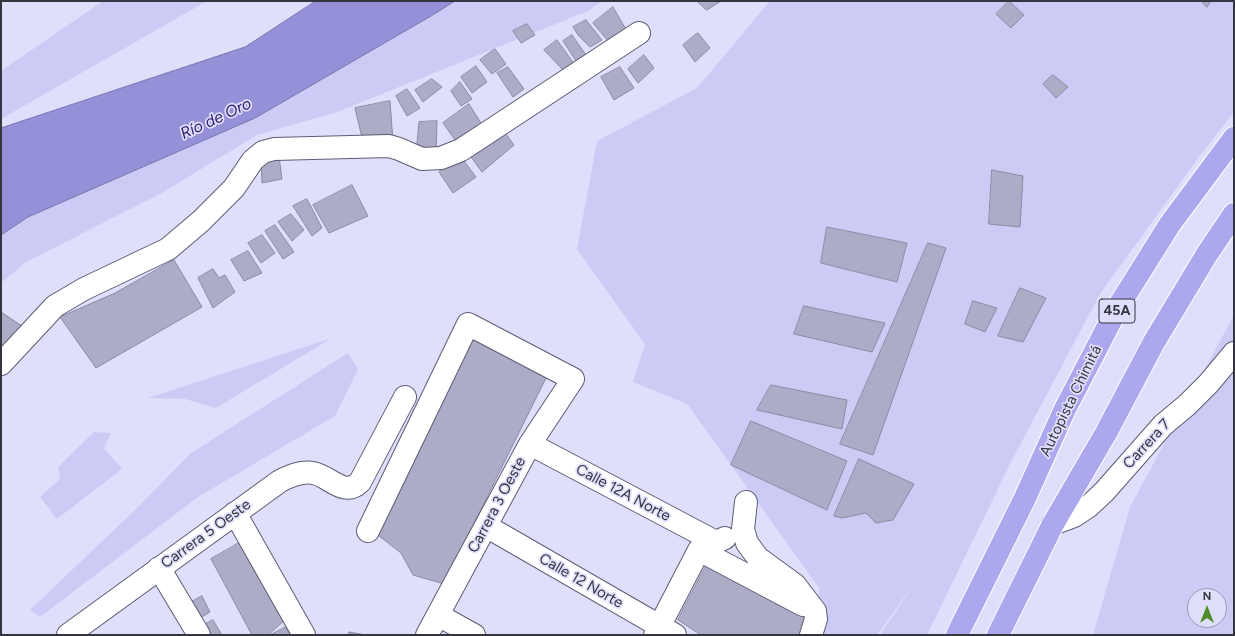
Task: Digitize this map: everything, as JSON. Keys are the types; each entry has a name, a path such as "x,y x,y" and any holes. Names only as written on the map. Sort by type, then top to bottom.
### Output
{"highway":[{"name":"Autopista Chimitá","path":"957,635 1025,498 1065,409 1118,307 1170,224 1234,138"},
{"path":"998,635 1053,524 1106,433 1154,342 1207,254 1234,214"}],"street":[{"path":"1,364 55,306 84,289 168,249 201,221 234,188 253,160 263,152 274,149 389,146 422,159 441,158 461,150 639,33"},
{"name":"Carrera 3 Oeste","path":"368,531 468,324 573,379 530,444 427,635"},
{"name":"Carrera 7","path":"1053,524 1074,516 1089,506 1104,492 1163,425 1187,405 1209,383 1234,353"},
{"name":"Carrera 5 Oeste","path":"78,632 159,568 280,481 291,475 314,473 347,489 355,487 360,482 405,397"},
{"name":"Calle 12A Norte","path":"530,444 708,546 815,611"},
{"path":"746,502 743,529 747,543 758,558 795,585 815,611 816,619 811,635"},
{"path":"235,513 304,635"},
{"name":"Calle 12 Norte","path":"486,526 663,632"},
{"path":"663,632 708,546 743,529"},
{"path":"159,568 199,635"},
{"path":"438,615 474,635"}],"shaded area":[{"path":"103,1 207,1 1,119 1,71"},
{"path":"455,1 602,1 588,11 337,112 257,135 160,194 26,262 1,283 1,235 28,217 255,118"},
{"path":"770,1 1234,1 1234,112 1201,154 1100,294 1012,460 927,635 880,635 917,579 877,635 808,635 820,589 687,404 633,382 645,344 577,249 597,141 697,88"},
{"path":"1234,315 1234,635 1093,635 1130,507"},
{"path":"332,338 216,408 185,399 148,398"},
{"path":"348,353 358,369 335,416 198,497 40,617 30,610 136,509 191,453"},
{"path":"94,432 111,433 104,448 122,469 57,519 40,497 60,479 58,467"}],"water":[{"name":"Río de Oro","path":"316,1 455,1 255,118 28,217 1,235 1,128 245,47"}],"building":[{"path":"697,1 721,1 707,10"},
{"path":"1009,1 1024,15 1011,28 996,14"},
{"path":"1202,1 1211,1 1207,7"},
{"path":"613,7 627,31 608,41 593,23"},
{"path":"586,20 602,40 590,47 578,35 573,27"},
{"path":"527,24 535,35 521,43 513,31"},
{"path":"698,33 710,48 695,62 683,45"},
{"path":"572,35 586,55 576,61 563,41"},
{"path":"557,40 575,65 565,72 544,50"},
{"path":"495,49 506,64 492,74 480,60"},
{"path":"644,55 654,68 638,83 628,69"},
{"path":"476,66 487,82 472,93 461,77"},
{"path":"508,67 524,89 513,97 497,73"},
{"path":"620,67 634,88 614,100 601,77"},
{"path":"1053,75 1068,87 1056,98 1043,84"},
{"path":"432,79 442,87 423,102 415,90"},
{"path":"460,82 472,99 461,106 451,91"},
{"path":"407,89 420,108 407,116 396,96"},
{"path":"390,101 393,141 363,142 355,108"},
{"path":"469,104 484,128 458,144 443,123"},
{"path":"437,121 436,154 416,153 419,122"},
{"path":"503,130 514,145 482,172 469,154"},
{"path":"279,156 282,179 262,183 261,159"},
{"path":"461,157 476,177 453,193 439,172"},
{"path":"992,170 1023,176 1020,227 989,224"},
{"path":"352,185 368,216 329,233 313,205"},
{"path":"307,199 322,228 312,236 293,206"},
{"path":"291,214 304,230 292,241 278,222"},
{"path":"275,225 294,252 283,259 265,231"},
{"path":"827,227 907,243 897,282 821,263"},
{"path":"262,235 275,253 261,263 248,243"},
{"path":"928,243 946,248 873,455 840,444"},
{"path":"248,251 262,273 244,281 231,260"},
{"path":"174,260 202,307 96,368 60,317 115,293"},
{"path":"213,269 219,278 225,275 235,292 213,308 198,278"},
{"path":"1020,288 1046,298 1023,342 998,336"},
{"path":"973,301 997,308 985,332 965,324"},
{"path":"804,306 885,323 872,352 794,334"},
{"path":"1,312 22,326 1,349"},
{"path":"471,337 548,374 444,584 413,575 401,553 374,532"},
{"path":"771,385 847,400 842,429 757,410"},
{"path":"751,421 847,461 827,510 731,465"},
{"path":"859,459 914,484 893,520 876,523 866,513 842,518 834,516"},
{"path":"239,543 285,620 268,635 252,635 211,559"},
{"path":"708,562 808,618 800,635 701,635 678,620"},
{"path":"202,596 210,612 197,620 188,604"},
{"path":"213,620 222,635 204,635 199,628"},
{"path":"286,627 290,635 270,635"},
{"path":"349,632 366,635 349,635"}]}
